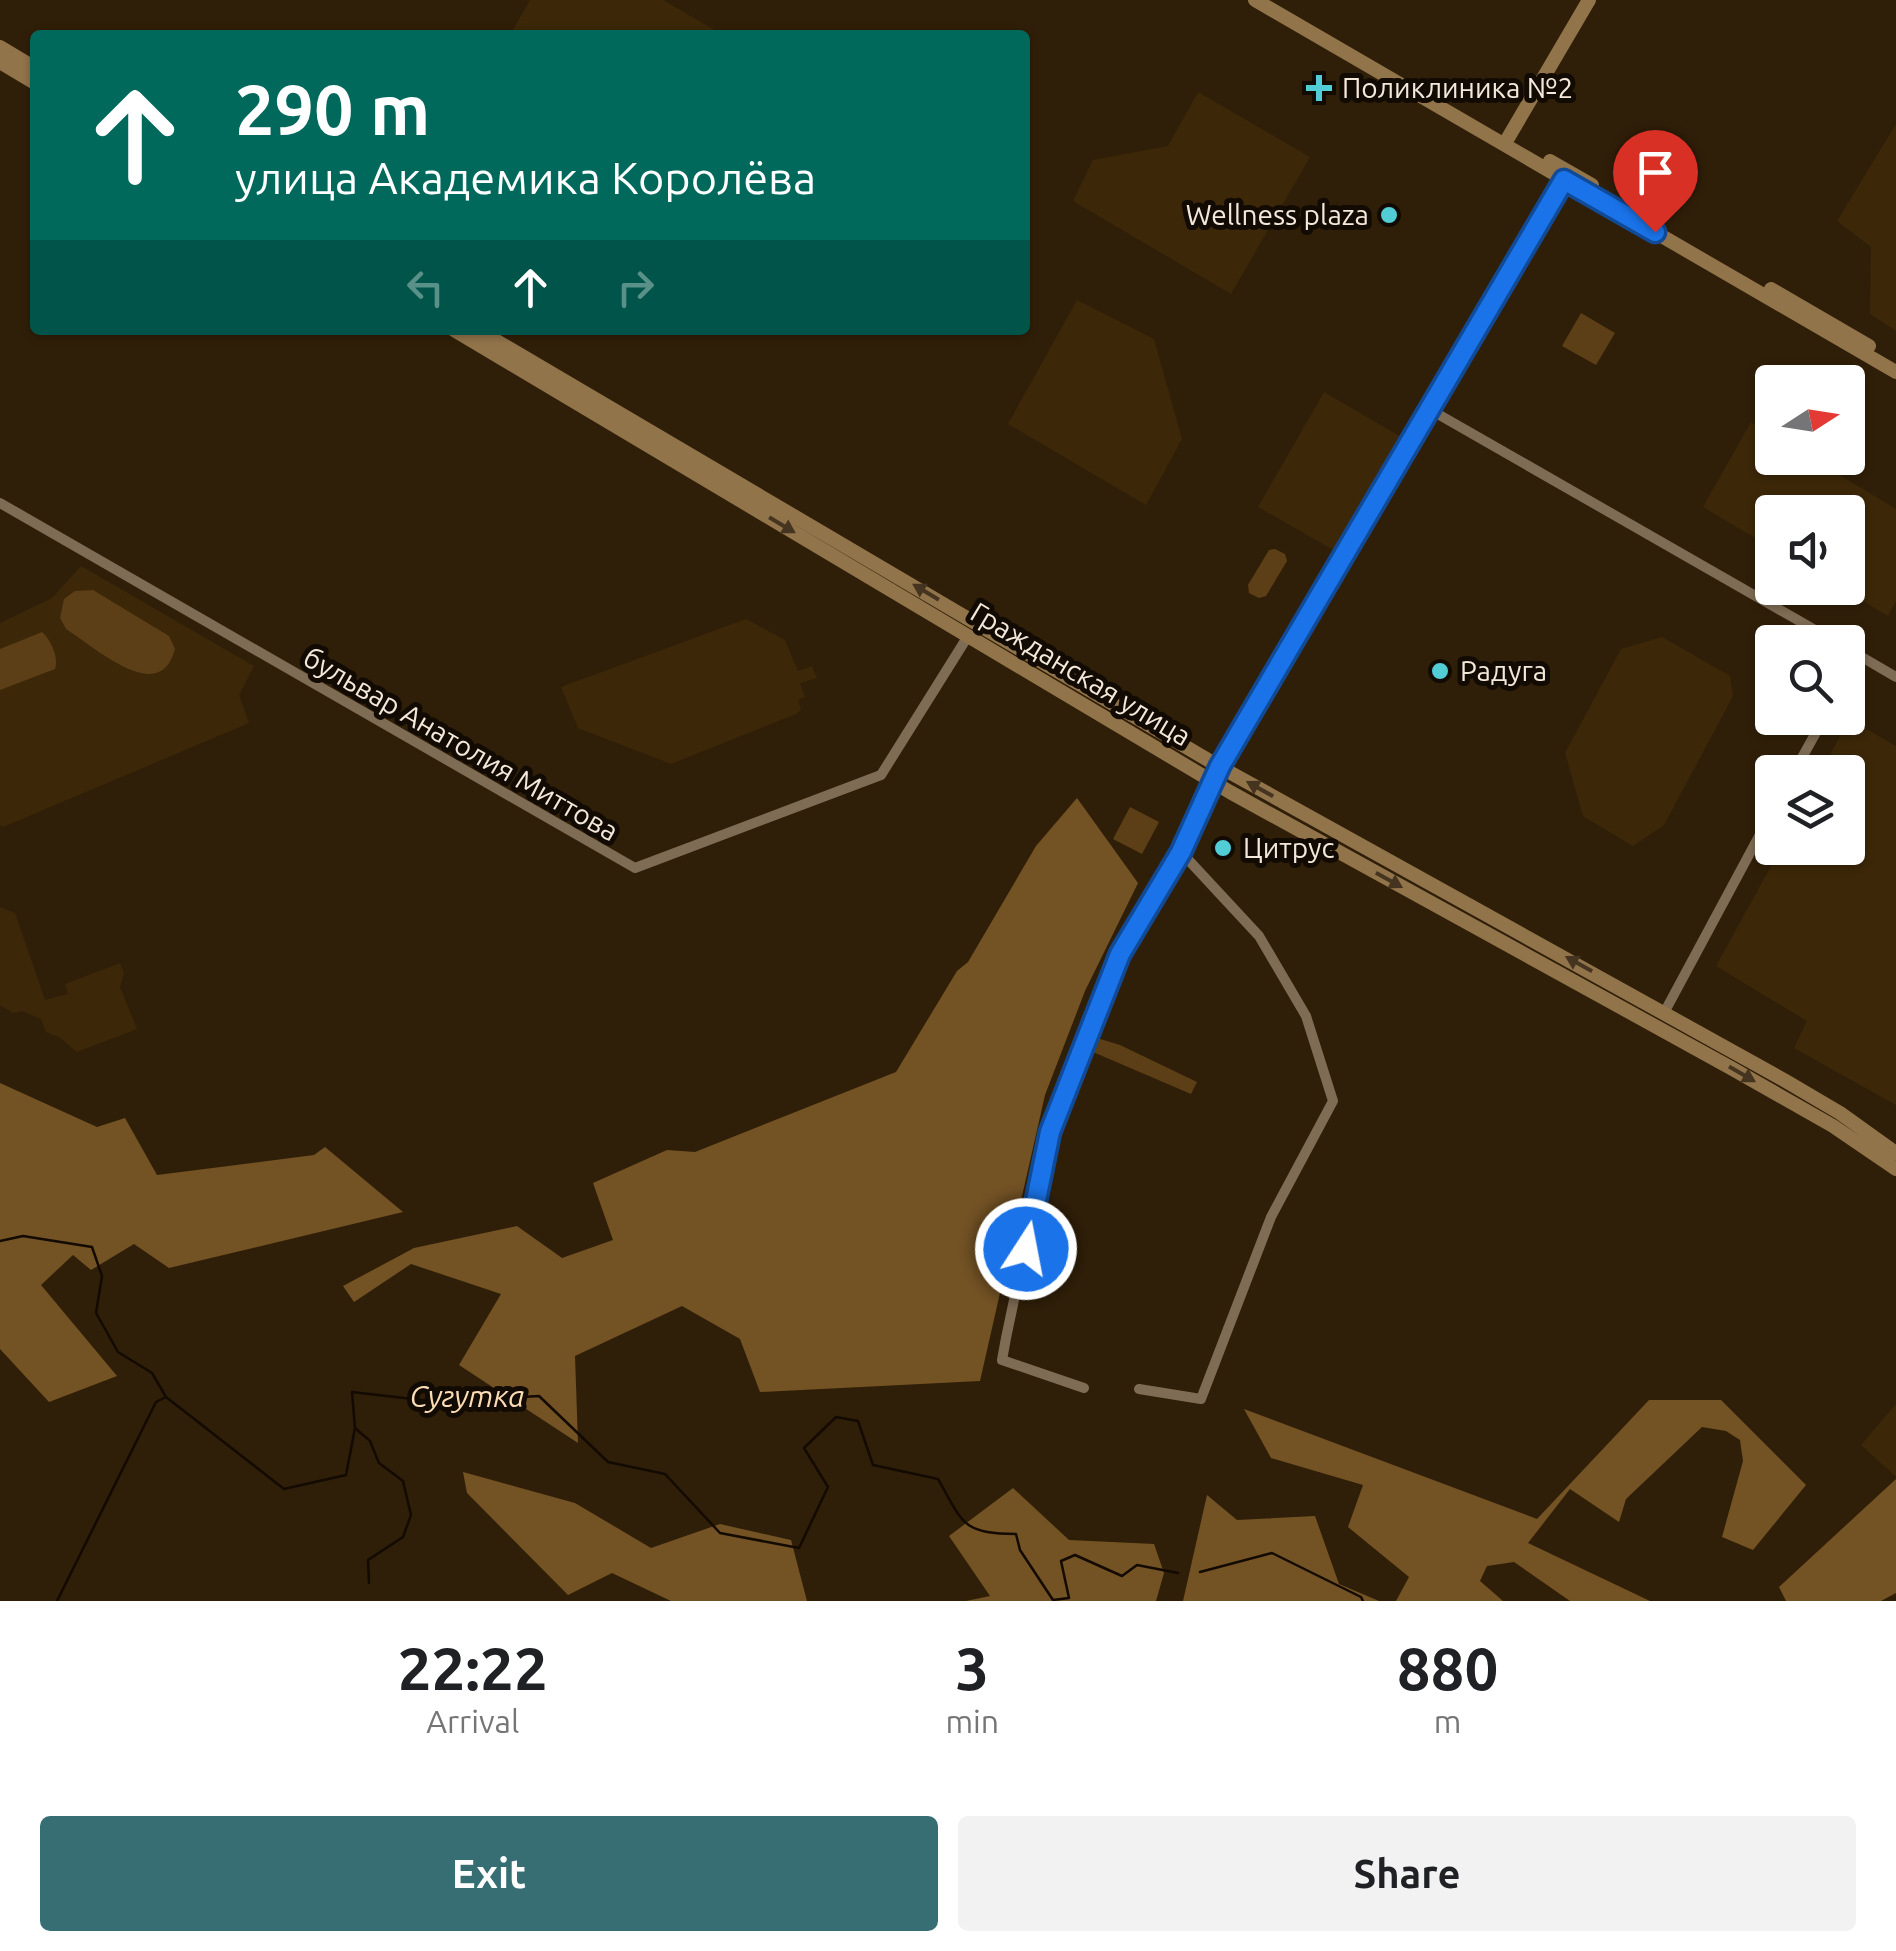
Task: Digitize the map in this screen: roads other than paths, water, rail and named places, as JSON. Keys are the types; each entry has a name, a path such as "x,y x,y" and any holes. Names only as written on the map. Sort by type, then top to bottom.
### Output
{"main road":[{"path":"1256,0 1508,138 1823,324 1896,361"},
{"path":"1274,0 1564,180 1804,313"},
{"path":"1508,138 1589,0"},
{"path":"0,47 30,65"},
{"path":"0,62 30,80"},
{"path":"1823,324 1896,372"},
{"name":"Гражданская улица","path":"463,335 1660,1020 1896,1169"},
{"name":"Гражданская улица","path":"486,335 968,636 1212,781 1840,1113 1896,1153"},
{"path":"1212,781 1220,766"}],"street":[{"path":"1220,766 1564,180"},
{"path":"1430,409 1806,625"},
{"name":"бульвар Анатолия Миттова","path":"0,504 635,868 881,775 968,636"},
{"path":"1865,659 1896,677"},
{"path":"1084,1388 1002,1360 1050,1132 1120,954 1181,852 1212,781"},
{"path":"1660,1020 1755,844"},
{"path":"1138,1389 1201,1399 1271,1217 1333,1101 1306,1016 1260,936 1181,852"}],"waterway":[{"name":"Сугутка","path":"0,1241 23,1236 92,1247 102,1276 96,1313 118,1352 152,1373 166,1397 284,1489 346,1475 355,1428 352,1392 439,1402 539,1396 608,1462 665,1474 720,1533 799,1548 828,1487 804,1448 836,1417 858,1421 873,1465 938,1479 966,1523 984,1531 1016,1534 1020,1550 1053,1600 1069,1598 1061,1561 1075,1555 1122,1576 1137,1565 1178,1573"},
{"path":"57,1601 156,1402 166,1397"},
{"path":"355,1428 370,1441 379,1463 403,1481 411,1515 403,1537 368,1560 369,1583"},
{"name":"Сугутка","path":"1200,1572 1272,1553 1363,1601"}],"place":[{"name":"Поликлиника №2","path":"1319,88"},
{"name":"Wellness plaza","path":"1389,215"},
{"name":"Радуга","path":"1440,671"},
{"name":"Цитрус","path":"1223,848"}]}
